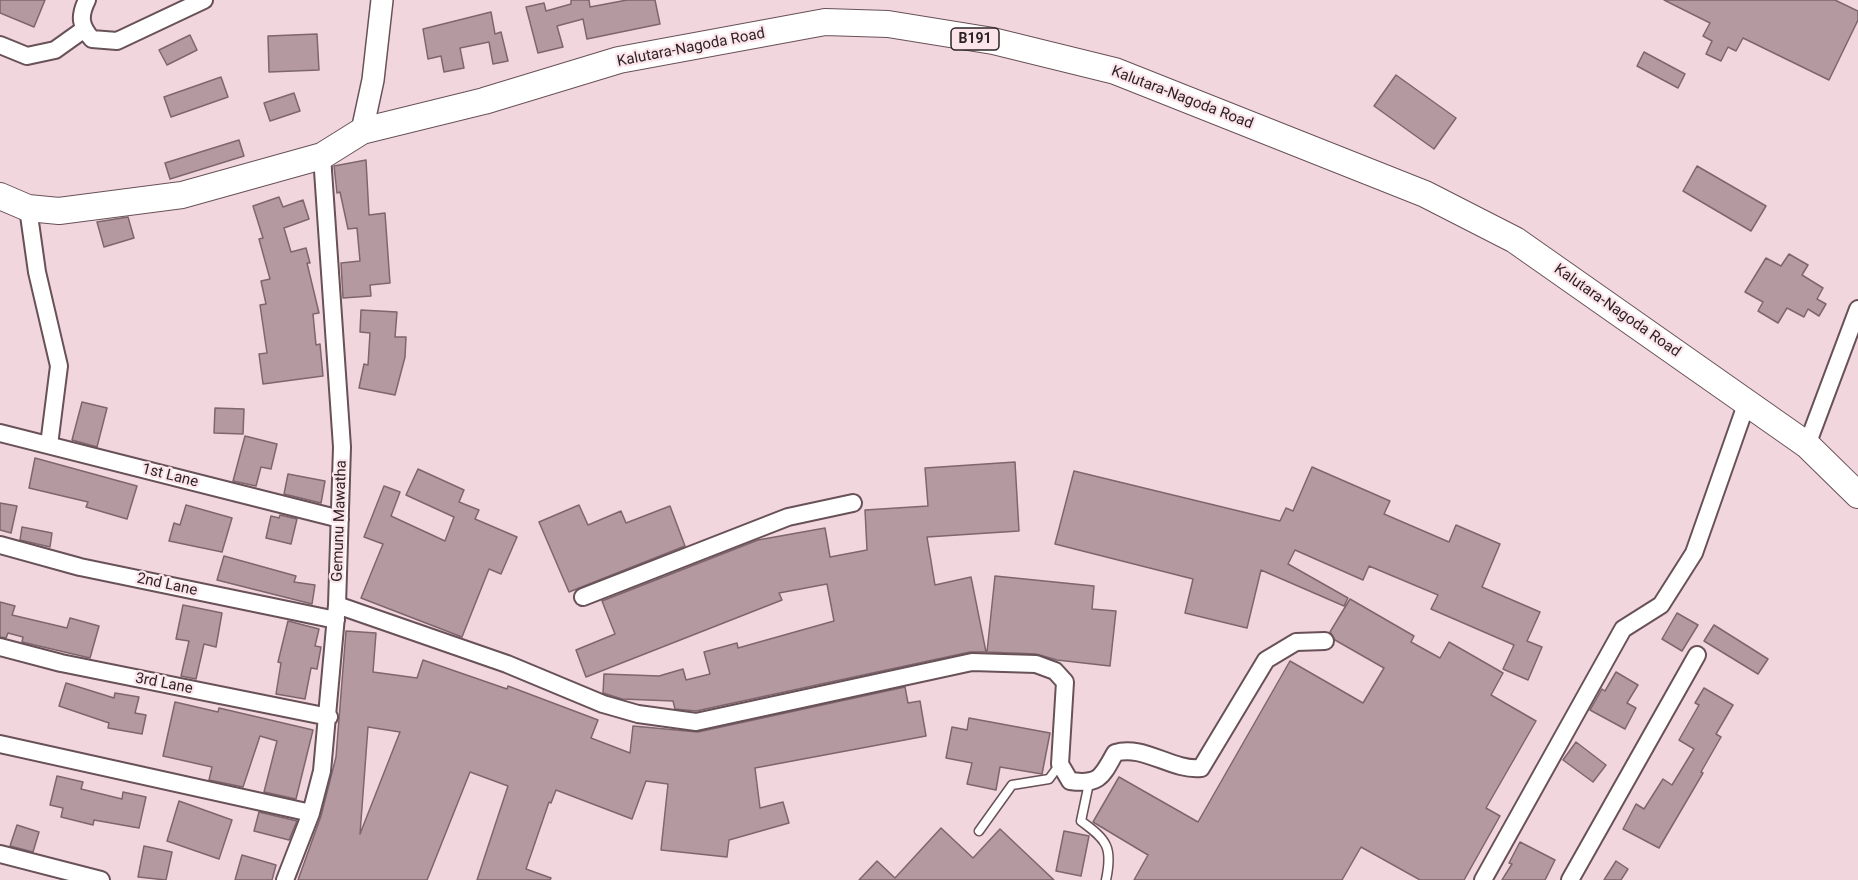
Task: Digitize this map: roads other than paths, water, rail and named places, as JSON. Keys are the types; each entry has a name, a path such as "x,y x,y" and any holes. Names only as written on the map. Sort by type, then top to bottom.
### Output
{"main road":[{"name":"Kalutara-Nagoda Road","path":"0,196 28,208 59,211 182,195 322,156 362,131 484,101 619,60 825,22 888,24 993,41 1115,70 1425,194 1515,240 1807,445 1858,495"}],"street":[{"path":"87,0 81,14 83,30 93,39 117,41 204,0"},
{"path":"362,131 373,80 382,0"},
{"path":"0,45 27,56 55,50 83,30"},
{"name":"Gemunu Mawatha","path":"285,880 311,813 322,771 329,717 336,612 342,447 322,156"},
{"path":"28,208 37,272 59,366 49,445"},
{"path":"1807,445 1858,309"},
{"path":"1483,880 1623,629 1661,605 1694,553 1747,402"},
{"name":"1st Lane","path":"0,433 340,519"},
{"path":"583,597 788,517 853,503"},
{"name":"2nd Lane","path":"0,545 80,567 336,612 507,664 603,704 638,714 696,722 972,662 1036,664 1055,671 1065,682 1060,764"},
{"path":"1060,764 1070,781 1089,783 1103,776 1115,753 1127,749 1187,770 1201,768 1266,660 1296,642 1325,641"},
{"name":"3rd Lane","path":"0,647 61,663 329,717"},
{"path":"1570,880 1697,655"},
{"path":"0,744 311,813"},
{"path":"0,854 101,880"}],"lane":[{"path":"979,831 1012,785 1049,779 1060,764"},
{"path":"1089,783 1081,821 1103,837 1111,857 1106,880"}]}
